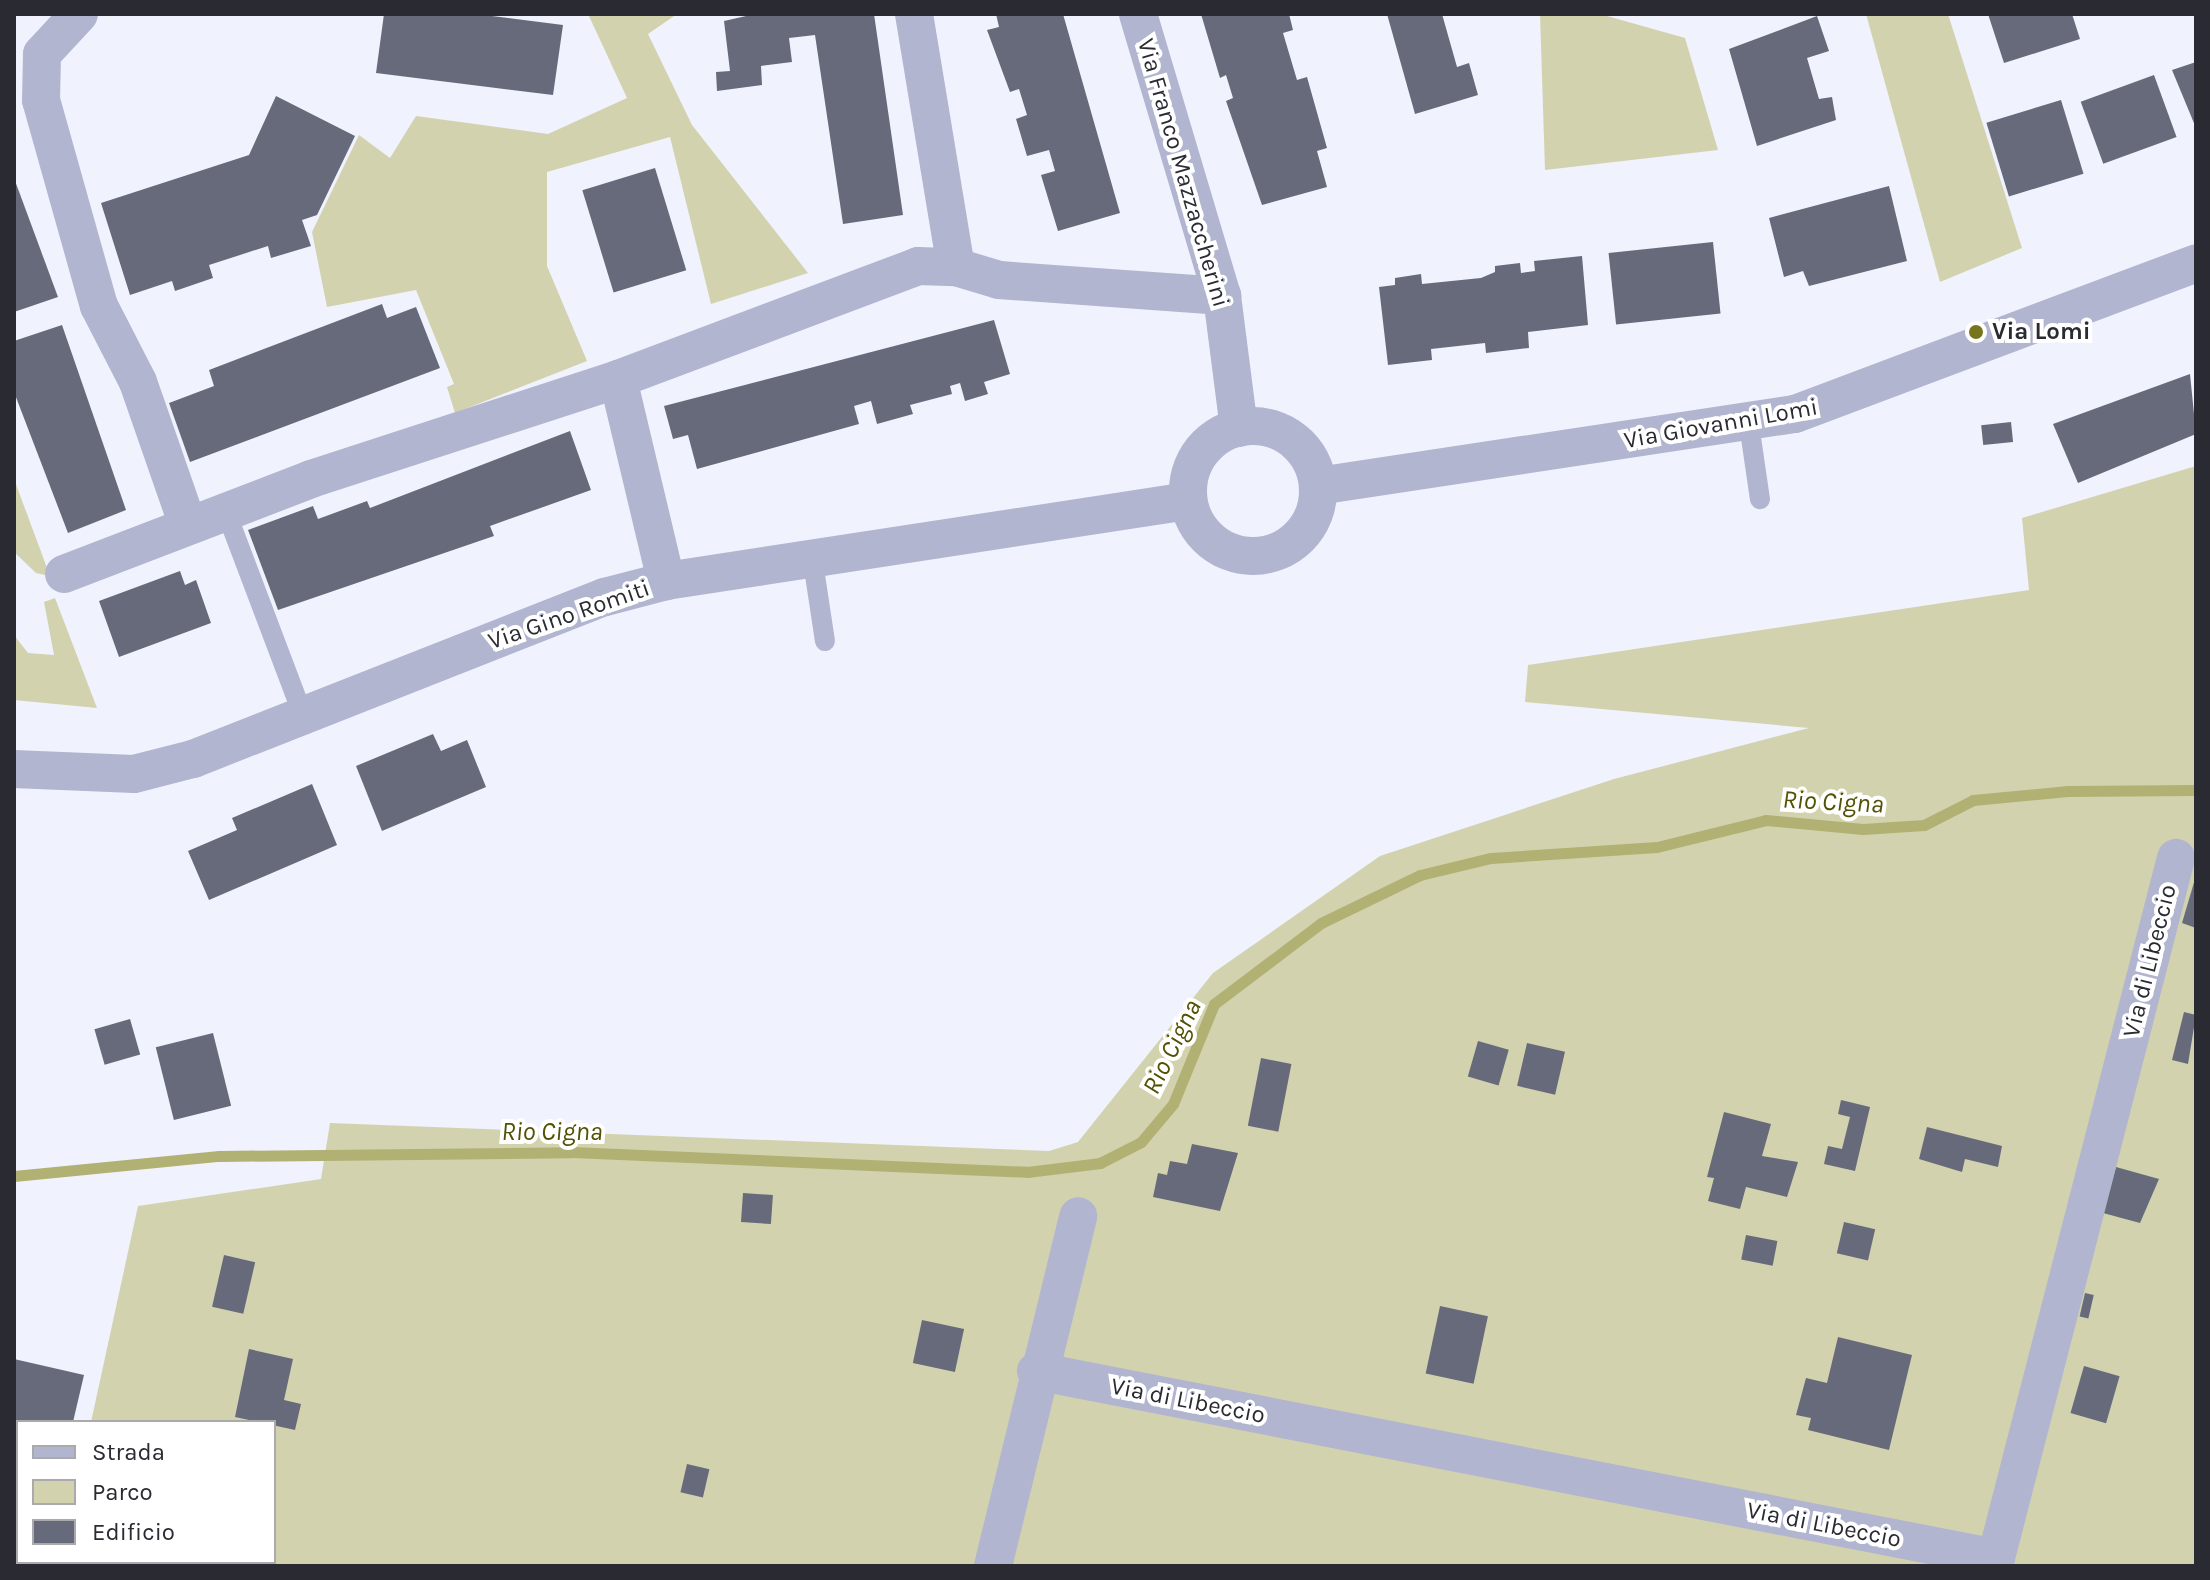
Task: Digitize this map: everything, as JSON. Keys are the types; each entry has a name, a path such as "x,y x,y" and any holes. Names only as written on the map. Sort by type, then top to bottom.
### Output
{"street":[{"path":"79,14 42,54 41,100 99,306 138,382 187,523"},
{"path":"914,14 956,267"},
{"name":"Via Franco Mazzaccherini","path":"1138,14 1222,296 1239,428"},
{"name":"Via Giovanni Lomi","path":"1318,486 1749,424 1835,403 2196,263"},
{"path":"64,574 225,509 618,379 918,266 956,267 999,280 1222,296"},
{"path":"618,379 666,581"},
{"path":"1239,428 1279,431 1297,443 1318,486 1310,523 1295,541 1252,557 1209,541 1188,501 1199,454 1239,428"},
{"name":"Via Gino Romiti","path":"14,769 134,774 193,759 605,597 666,581 813,562 1188,501"},
{"name":"Via di Libeccio","path":"1036,1371 1996,1558 2176,858"},
{"path":"993,1566 1036,1371 1078,1216"}],"lane":[{"path":"1749,424 1760,499"},
{"path":"225,509 303,715"},
{"path":"813,562 825,641"}],"green space":[{"path":"588,14 677,14 648,34 692,125 808,273 711,304 670,137 547,172 547,266 587,361 455,413 447,387 454,384 416,290 327,307 312,232 359,135 390,158 416,116 548,134 627,98"},
{"path":"1540,14 1600,14 1685,38 1718,150 1545,170"},
{"path":"1866,14 1948,14 2022,248 1940,282"},
{"path":"2196,466 2196,1566 60,1566 276,1564 276,1420 91,1420 138,1206 321,1179 330,1123 1049,1151 1078,1142 1213,973 1380,856 1614,779 1809,728 1525,702 1528,665 2029,590 2022,518"},
{"path":"14,479 50,576 36,573 14,552"},
{"path":"55,598 97,708 14,700 14,635 28,653 54,655 44,602"}],"building":[{"path":"384,14 476,14 563,25 553,95 376,73"},
{"path":"755,14 874,14 903,215 843,224 815,35 789,38 792,62 761,66 762,85 717,91 716,72 730,71 724,21"},
{"path":"996,14 1063,14 1120,213 1058,231 1041,175 1055,171 1049,150 1027,156 1016,119 1027,115 1019,89 1010,92 987,30 999,27"},
{"path":"1201,14 1289,14 1293,30 1283,33 1297,80 1307,77 1327,148 1317,151 1327,187 1262,205 1226,101 1233,98 1226,75 1220,78"},
{"path":"1387,14 1442,14 1457,67 1469,63 1478,95 1415,114"},
{"path":"1988,14 2072,14 2080,39 2004,63"},
{"path":"1817,16 1829,51 1807,58 1819,99 1832,97 1836,120 1757,146 1729,49"},
{"path":"2196,62 2196,128 2172,70"},
{"path":"2154,75 2177,137 2103,164 2081,102"},
{"path":"276,96 355,136 317,215 302,220 311,246 271,258 268,246 209,265 213,278 175,291 172,281 130,295 101,203 249,155"},
{"path":"2061,100 2084,174 2009,196 1986,123"},
{"path":"655,168 686,270 614,293 582,190"},
{"path":"14,178 58,297 14,312"},
{"path":"1889,186 1907,261 1809,286 1803,271 1784,277 1769,218"},
{"path":"1713,242 1721,314 1616,325 1609,253"},
{"path":"1582,256 1588,325 1528,332 1529,348 1486,353 1485,343 1431,349 1432,360 1388,365 1379,287 1395,285 1395,278 1421,274 1422,284 1481,278 1495,272 1495,266 1520,263 1521,273 1535,271 1534,261"},
{"path":"382,304 387,318 416,307 440,368 190,462 169,403 214,386 209,370"},
{"path":"994,320 1010,374 984,382 988,394 965,401 960,383 950,386 952,394 910,405 913,414 877,424 871,401 854,406 859,424 697,469 688,435 673,439 664,406"},
{"path":"62,325 126,510 68,533 14,392 14,341"},
{"path":"2190,374 2196,434 2078,483 2053,424"},
{"path":"2011,422 2013,442 1983,445 1981,425"},
{"path":"570,431 591,490 490,526 494,536 278,610 248,530 313,506 318,519 367,501 370,508"},
{"path":"180,571 185,585 196,580 211,623 119,657 99,601"},
{"path":"433,734 441,751 467,740 486,787 382,831 356,766"},
{"path":"312,784 337,845 209,900 188,851 237,830 232,818"},
{"path":"2196,879 2196,928 2182,923"},
{"path":"2184,1012 2196,1015 2188,1064 2172,1060"},
{"path":"130,1019 140,1055 105,1065 94,1029"},
{"path":"213,1033 231,1106 174,1120 156,1047"},
{"path":"1478,1041 1509,1050 1499,1085 1468,1077"},
{"path":"1527,1043 1565,1052 1555,1095 1517,1086"},
{"path":"1261,1058 1291,1064 1278,1132 1248,1126"},
{"path":"1841,1100 1870,1107 1855,1171 1824,1164 1828,1146 1842,1149 1850,1117 1838,1114"},
{"path":"1724,1112 1771,1124 1762,1156 1798,1162 1787,1197 1746,1187 1740,1209 1708,1201 1714,1178 1707,1177"},
{"path":"1927,1127 2002,1146 1998,1167 1965,1159 1962,1172 1919,1159"},
{"path":"1192,1144 1238,1153 1220,1211 1153,1197 1158,1173 1167,1175 1170,1161 1187,1164"},
{"path":"2116,1167 2159,1179 2140,1223 2103,1213"},
{"path":"743,1193 773,1195 771,1224 741,1222"},
{"path":"1844,1222 1875,1229 1868,1260 1837,1253"},
{"path":"1746,1235 1777,1241 1773,1266 1741,1260"},
{"path":"224,1255 255,1262 243,1314 212,1307"},
{"path":"2085,1293 2094,1295 2088,1318 2080,1316"},
{"path":"1440,1306 1488,1316 1474,1384 1426,1373"},
{"path":"922,1320 964,1329 955,1372 913,1363"},
{"path":"1838,1337 1912,1355 1889,1450 1808,1430 1811,1418 1796,1415 1806,1378 1827,1383"},
{"path":"249,1349 293,1359 284,1400 301,1404 295,1430 276,1426 276,1420 235,1417"},
{"path":"14,1359 84,1375 73,1420 16,1420 14,1431"},
{"path":"2084,1366 2120,1376 2106,1423 2070,1413"},
{"path":"687,1464 709,1469 703,1497 680,1492"},
{"path":"14,1476 16,1564 52,1566 14,1566"}],"waterway":[{"name":"Rio Cigna","path":"14,1176 219,1156 572,1152 1027,1172 1100,1163 1141,1142 1173,1104 1214,1004 1321,923 1420,875 1491,858 1657,847 1766,820 1863,829 1924,825 1973,800 2068,791 2196,790"}],"place":[{"name":"Via Lomi","path":"1976,332"}]}
